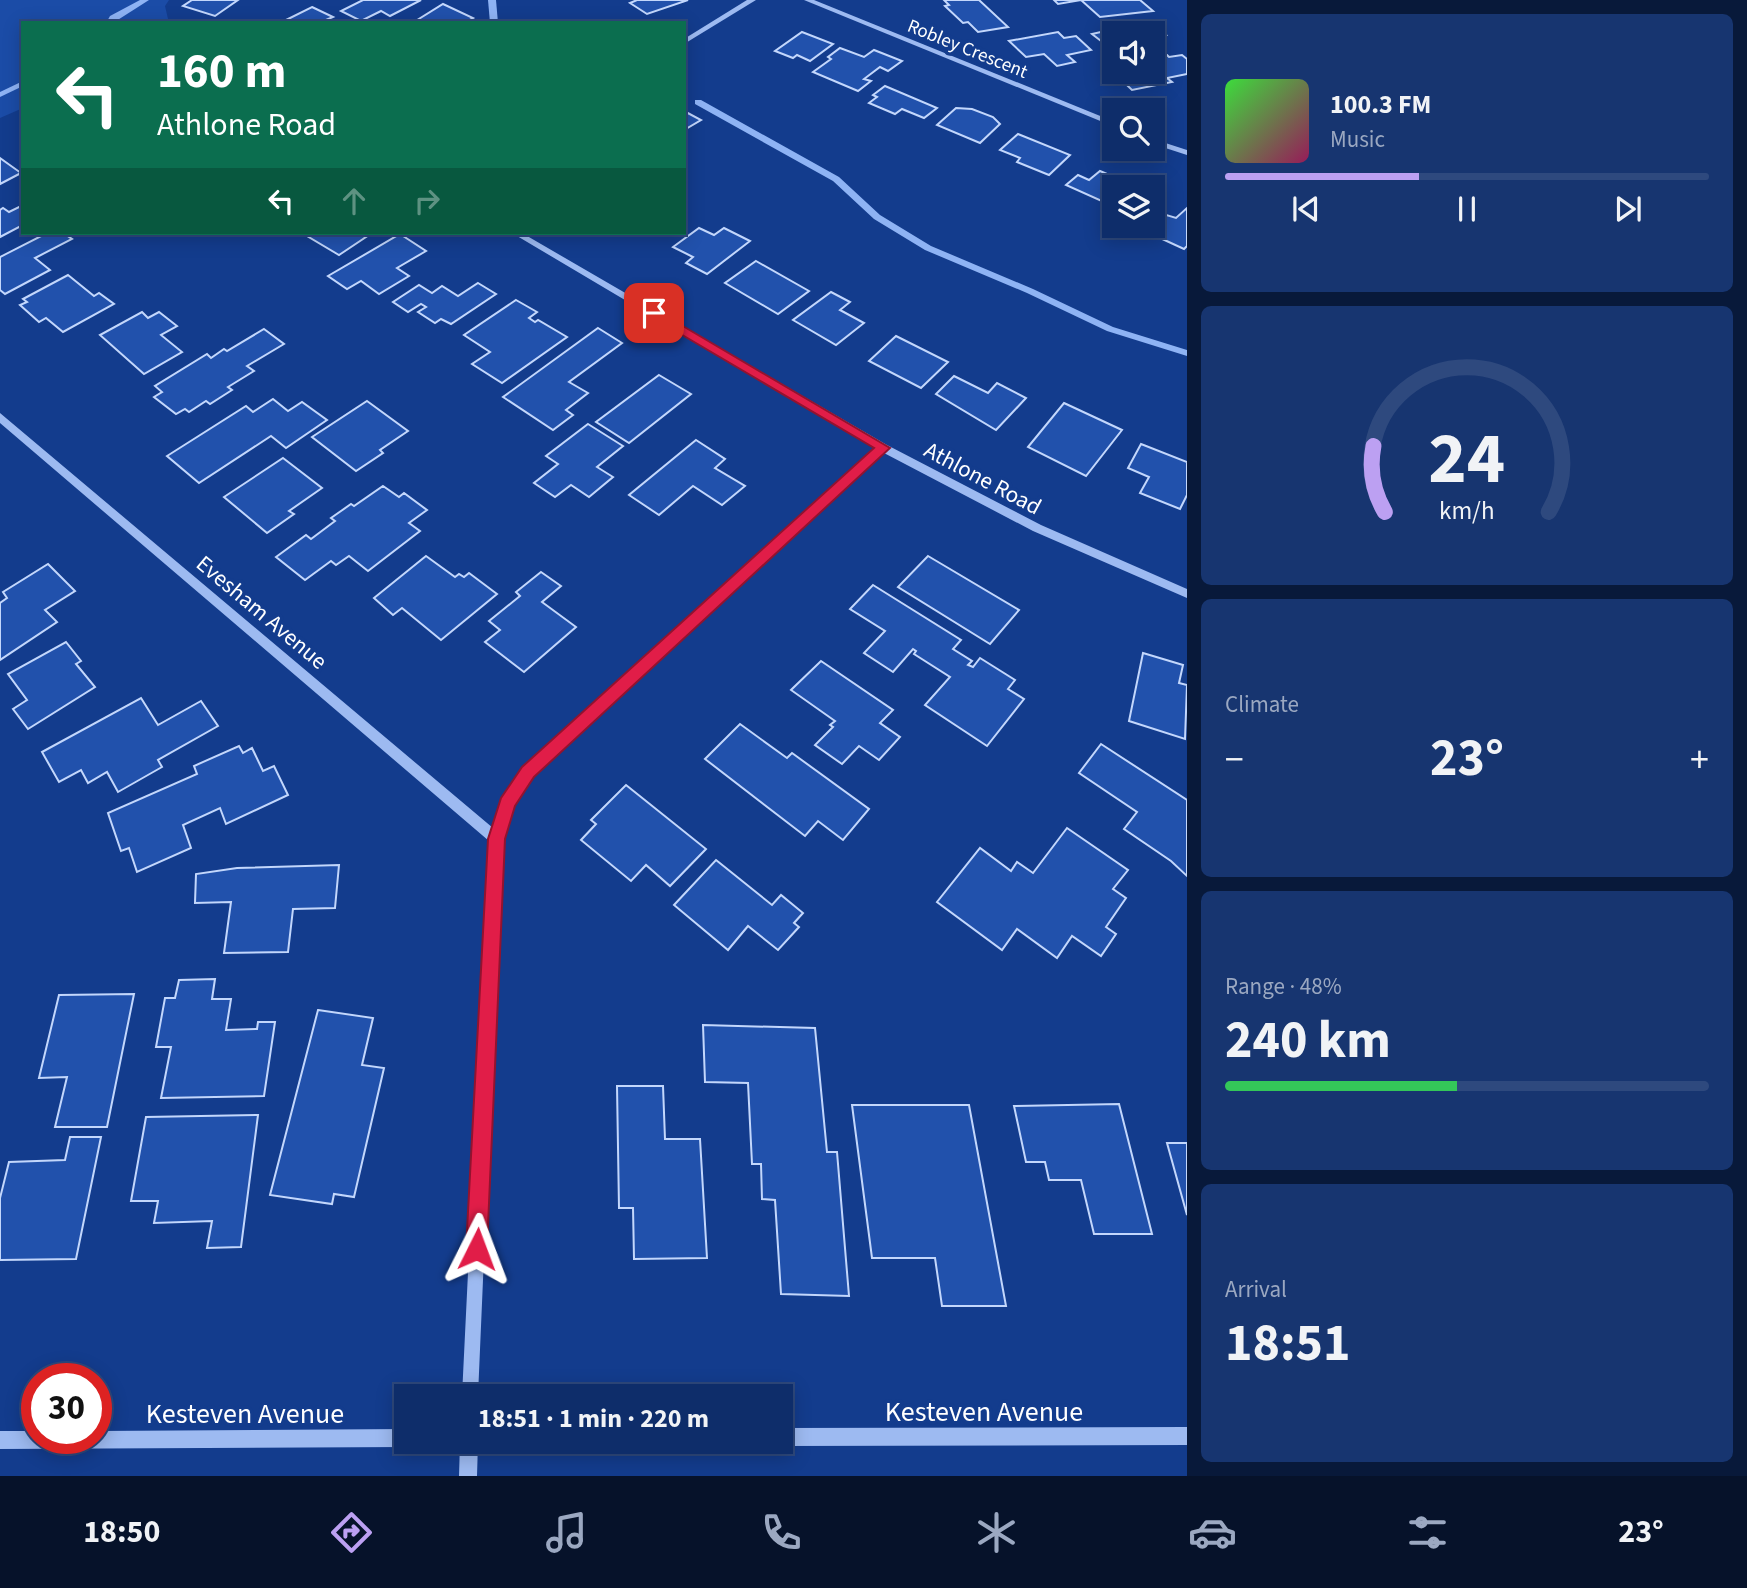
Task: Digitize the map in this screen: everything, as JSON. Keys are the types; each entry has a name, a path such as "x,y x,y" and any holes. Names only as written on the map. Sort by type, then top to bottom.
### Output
{"street":[{"path":"686,41 752,0"},
{"name":"Robley Crescent","path":"808,0 1102,120"},
{"path":"1165,145 1187,153"},
{"name":"Athlone Road","path":"519,235 883,448 1037,528 1187,594"},
{"name":"Evesham Avenue","path":"0,417 496,839"},
{"path":"471,1384 496,839 507,804 528,772 883,448"},
{"name":"Kesteven Avenue","path":"793,1437 1187,1436"},
{"name":"Kesteven Avenue","path":"0,1440 394,1438"},
{"path":"468,1476 469,1454"}],"shaded area":[{"path":"0,0 169,0 165,6 169,21 21,21 21,109 0,118"}],"building":[{"path":"192,0 238,0 215,16 183,6"},
{"path":"363,0 421,0 390,16 381,11 361,21 341,11"},
{"path":"637,0 688,0 647,14 630,3"},
{"path":"944,0 979,0 1008,27 978,32 968,22 963,23 945,6 949,5"},
{"path":"1054,0 1081,0 1058,4"},
{"path":"1081,0 1140,0 1153,11 1100,17"},
{"path":"443,4 473,18 468,21 416,21"},
{"path":"312,7 333,17 328,21 284,21"},
{"path":"802,32 833,44 810,61 797,55 793,58 775,51"},
{"path":"1058,32 1064,38 1076,36 1091,50 1067,55 1075,62 1057,66 1044,54 1026,57 1009,41"},
{"path":"1102,32 1102,41 1101,41 1092,34"},
{"path":"840,48 864,57 874,50 902,61 888,71 880,67 864,79 871,81 858,91 813,72 831,59 828,57"},
{"path":"1165,55 1182,55 1187,59 1187,74 1167,78 1172,82 1165,83"},
{"path":"1126,84 1162,84 1132,90"},
{"path":"885,86 937,108 924,118 902,109 895,114 869,103 877,97 873,95"},
{"path":"956,108 972,109 993,117 1000,124 980,143 937,125"},
{"path":"686,112 701,120 686,129"},
{"path":"1018,134 1070,155 1049,175 1017,162 1020,158 1000,150"},
{"path":"0,158 21,173 0,184"},
{"path":"1100,171 1109,175 1102,175 1102,201 1066,185 1078,175 1089,180"},
{"path":"21,206 21,226 0,237 0,210 3,208 9,212"},
{"path":"1187,208 1187,246 1184,249 1160,238 1165,238 1165,215 1176,218"},
{"path":"699,228 714,235 724,228 750,241 707,274 686,263 693,257 673,247"},
{"path":"43,235 66,235 72,239 35,258 50,270 5,294 0,290 0,257"},
{"path":"305,235 366,237 339,255"},
{"path":"398,235 426,251 397,268 409,276 379,294 361,281 347,289 328,276"},
{"path":"756,261 809,291 778,314 725,283"},
{"path":"68,275 94,296 99,293 114,304 63,332 46,318 39,322 20,305 27,302 23,299"},
{"path":"478,283 496,294 451,324 441,319 435,323 418,312 426,307 421,304 408,312 393,302 419,285 432,293 442,286 458,296"},
{"path":"831,292 850,302 840,310 864,323 836,345 793,320"},
{"path":"516,300 537,312 529,318 535,322 538,320 567,337 502,383 472,364 490,352 464,335"},
{"path":"142,312 148,318 159,312 177,326 161,335 182,352 144,374 100,335"},
{"path":"598,328 622,343 569,382 588,393 566,410 573,415 553,430 503,397"},
{"path":"264,329 284,344 247,366 254,371 228,387 232,390 210,404 206,401 189,412 185,409 176,414 154,397 162,392 155,386 207,354 211,358 224,349 227,351"},
{"path":"896,336 948,362 921,388 869,361"},
{"path":"659,375 691,394 629,443 596,422"},
{"path":"954,376 988,393 997,383 1026,398 996,430 936,394"},
{"path":"273,399 288,411 302,402 327,420 286,448 271,436 199,483 167,456 246,406 253,412"},
{"path":"367,401 408,431 380,450 383,453 356,471 312,437"},
{"path":"1064,403 1122,430 1086,476 1028,447"},
{"path":"588,424 623,446 597,467 613,477 589,497 571,485 555,497 534,483 558,464 546,456"},
{"path":"696,440 725,459 715,468 745,486 722,505 693,486 659,515 629,495"},
{"path":"1141,444 1187,462 1187,495 1180,509 1140,493 1149,477 1128,468"},
{"path":"283,458 322,488 289,511 294,514 267,533 224,497"},
{"path":"383,486 399,497 404,493 427,510 409,523 420,531 368,571 349,556 336,565 331,561 305,580 276,557 306,535 311,539 335,521 331,518"},
{"path":"426,556 455,577 459,574 464,577 469,573 497,594 441,640 402,608 393,615 374,598"},
{"path":"928,556 1019,610 990,644 898,587"},
{"path":"48,564 75,591 45,610 57,622 0,660 0,603 7,598 3,592"},
{"path":"541,572 561,586 542,602 576,627 524,672 485,642 500,630 489,621 520,596 516,592"},
{"path":"873,585 961,640 953,649 972,661 968,665 973,667 980,658 1015,680 1008,689 1024,699 987,746 925,705 950,677 914,654 916,651 913,649 893,672 864,653 885,631 850,609"},
{"path":"66,642 81,661 76,664 95,687 28,729 13,709 27,700 8,674"},
{"path":"1143,653 1183,665 1179,683 1187,685 1185,739 1129,721"},
{"path":"821,661 893,710 880,723 900,737 879,760 859,746 842,764 815,745 833,727 830,725 835,721 791,690"},
{"path":"141,698 158,725 201,701 218,726 158,760 162,767 118,792 107,772 88,783 81,770 59,782 42,752"},
{"path":"740,724 787,758 792,753 869,809 843,840 818,821 805,836 705,759"},
{"path":"1101,744 1187,800 1187,876 1171,861 1124,829 1137,812 1079,773"},
{"path":"239,746 243,753 252,748 263,771 274,766 288,795 226,824 220,808 183,825 191,848 137,872 129,848 121,851 108,813 197,774 194,766"},
{"path":"626,785 706,849 670,886 646,865 631,881 581,840 596,824 591,820"},
{"path":"1067,828 1128,870 1113,889 1126,898 1106,927 1116,934 1101,956 1072,936 1057,958 1017,929 1002,950 937,902 980,848 1011,871 1017,862 1033,873"},
{"path":"716,860 772,905 781,895 803,913 794,923 799,927 778,950 748,926 728,950 674,905"},
{"path":"339,865 335,908 293,909 288,952 224,953 231,902 195,903 196,874 237,868"},
{"path":"215,979 212,999 231,999 226,1030 257,1029 258,1022 275,1022 264,1096 161,1098 171,1047 156,1047 165,998 175,998 179,980"},
{"path":"134,994 107,1127 55,1127 67,1077 39,1078 59,995"},
{"path":"318,1010 373,1018 362,1065 384,1068 354,1197 334,1194 332,1204 270,1195"},
{"path":"703,1025 815,1028 827,1152 837,1152 849,1296 781,1294 775,1200 762,1199 761,1164 752,1164 748,1083 705,1082"},
{"path":"617,1086 663,1086 665,1139 700,1139 707,1258 634,1259 633,1208 619,1208"},
{"path":"1119,1104 1152,1234 1094,1234 1081,1180 1049,1180 1045,1162 1026,1162 1014,1106"},
{"path":"852,1105 969,1105 1006,1306 942,1306 935,1258 872,1258"},
{"path":"258,1115 241,1247 207,1248 212,1221 154,1223 158,1201 131,1201 146,1117"},
{"path":"70,1137 101,1137 76,1259 0,1260 0,1198 9,1162 65,1160"},
{"path":"1167,1143 1187,1143 1187,1215"}],"waterway":[{"path":"111,21 145,0"},
{"path":"492,0 494,21"},
{"path":"0,95 21,84"},
{"path":"698,102 836,179 877,217 928,248 1030,291 1110,329 1187,353"}],"route":[{"path":"477,1249 496,839 507,804 528,772 883,448 654,313"}]}
